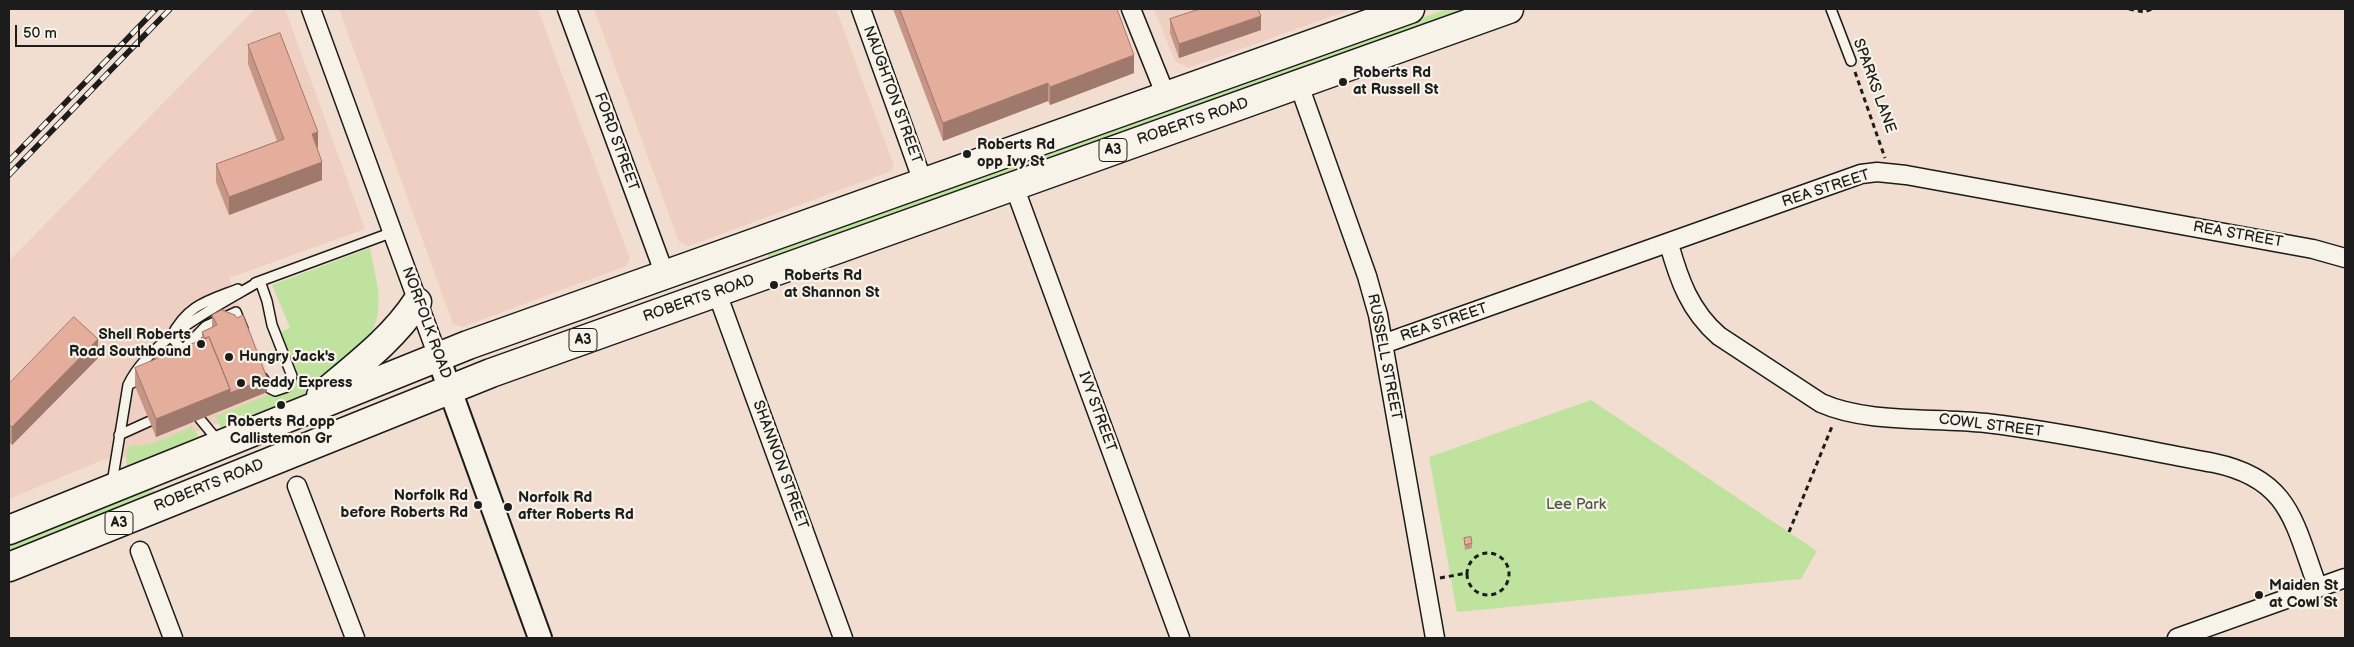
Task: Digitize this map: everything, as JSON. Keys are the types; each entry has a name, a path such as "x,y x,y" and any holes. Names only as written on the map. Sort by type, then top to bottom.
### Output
{"highway":[{"name":"A3","path":"9,530 438,357 1410,9"},
{"name":"ROBERTS ROAD","path":"9,567 450,389 1510,9"},
{"path":"305,410 388,338 408,316 417,302"}],"street":[{"name":"NORFOLK ROAD","path":"311,9 540,638"},
{"name":"FORD STREET","path":"567,9 664,275"},
{"name":"NAUGHTON STREET","path":"861,9 923,182"},
{"path":"1131,9 1166,96"},
{"name":"RUSSELL STREET","path":"1299,84 1367,276 1378,315 1434,638"},
{"name":"REA STREET","path":"1383,344 1669,244 1861,174 1890,173 2313,249 2345,258"},
{"name":"IVY STREET","path":"1014,186 1180,638"},
{"name":"COWL STREET","path":"1669,244 1689,301 1706,324 1719,336 1821,403 1837,410 1868,415 1956,420 2009,426 2214,463 2247,472 2261,480 2283,500 2290,512 2318,588"},
{"name":"SHANNON STREET","path":"717,293 842,638"},
{"path":"297,486 355,638"},
{"path":"140,551 172,638"},
{"path":"2177,638 2345,578"}],"lane":[{"name":"SPARKS LANE","path":"1831,9 1851,61"},
{"path":"111,488 128,385 135,370 171,337 184,316 196,306 393,232"},
{"path":"258,366 265,384 274,391 287,387 292,376 290,368 272,325 267,301 260,282"},
{"path":"170,362 206,326 236,312 247,339"},
{"path":"171,337 184,350"},
{"path":"128,385 155,372"},
{"path":"200,419 220,444"},
{"path":"119,435 150,422"}],"path":[{"path":"2129,9 2144,12 2152,9"},
{"name":"SPARKS LANE","path":"1851,61 1890,173"},
{"path":"1789,532 1830,435 1837,410"},
{"path":"1492,554 1504,562 1508,574 1504,587 1487,595 1475,590 1467,580 1467,573 1472,560 1478,555 1492,554"},
{"path":"1424,581 1467,573"}],"shaded area":[{"path":"255,9 285,9 365,229 229,278 278,399 133,457 102,460 9,499 9,261"},
{"path":"339,9 538,9 630,259 626,266 462,327 453,324"},
{"path":"594,9 836,9 894,166 891,171 689,246 678,240"},
{"path":"1154,9 1352,9 1188,68 1175,61"}],"green space":[{"path":"1447,9 1477,9 770,261 766,251"},
{"path":"370,248 379,302 378,312 371,333 379,340 314,390 223,431 215,416 269,395 284,393 295,385 297,372 280,332 290,328 272,285"},
{"name":"Lee Park","path":"1591,400 1817,551 1801,579 1457,612 1429,457"},
{"path":"192,427 201,439 126,469 129,446 148,445"},
{"path":"152,487 156,494 9,553 9,543"}],"building":[{"path":"900,9 1117,9 1134,55 1050,87 1048,83 943,123"},
{"path":"1200,9 1258,9 1261,16 1179,44 1170,19"},
{"path":"280,33 318,132 312,134 322,162 229,197 216,164 284,139 248,45"},
{"path":"222,310 235,315 237,318 243,315 267,378 230,393 209,337 205,339 202,332 217,325 212,315"},
{"path":"74,317 98,339 12,427 9,424 9,384"},
{"path":"209,337 230,389 156,419 135,368"},
{"path":"1471,537 1472,543 1465,545 1464,538"}],"railway":[{"path":"9,161 156,9"},
{"path":"9,175 170,9"}],"place":[{"name":"Roberts Rd at Russell St","path":"1343,82"},
{"name":"Roberts Rd opp Ivy St","path":"967,154"},
{"name":"Roberts Rd at Shannon St","path":"774,285"},
{"name":"Shell Roberts Road Southbound","path":"201,344"},
{"name":"Hungry Jack's","path":"229,357"},
{"name":"Reddy Express","path":"241,383"},
{"name":"Roberts Rd opp Callistemon Gr","path":"281,405"},
{"name":"Norfolk Rd before Roberts Rd","path":"478,505"},
{"name":"Norfolk Rd after Roberts Rd","path":"508,507"},
{"name":"Maiden St at Cowl St","path":"2259,595"}]}
